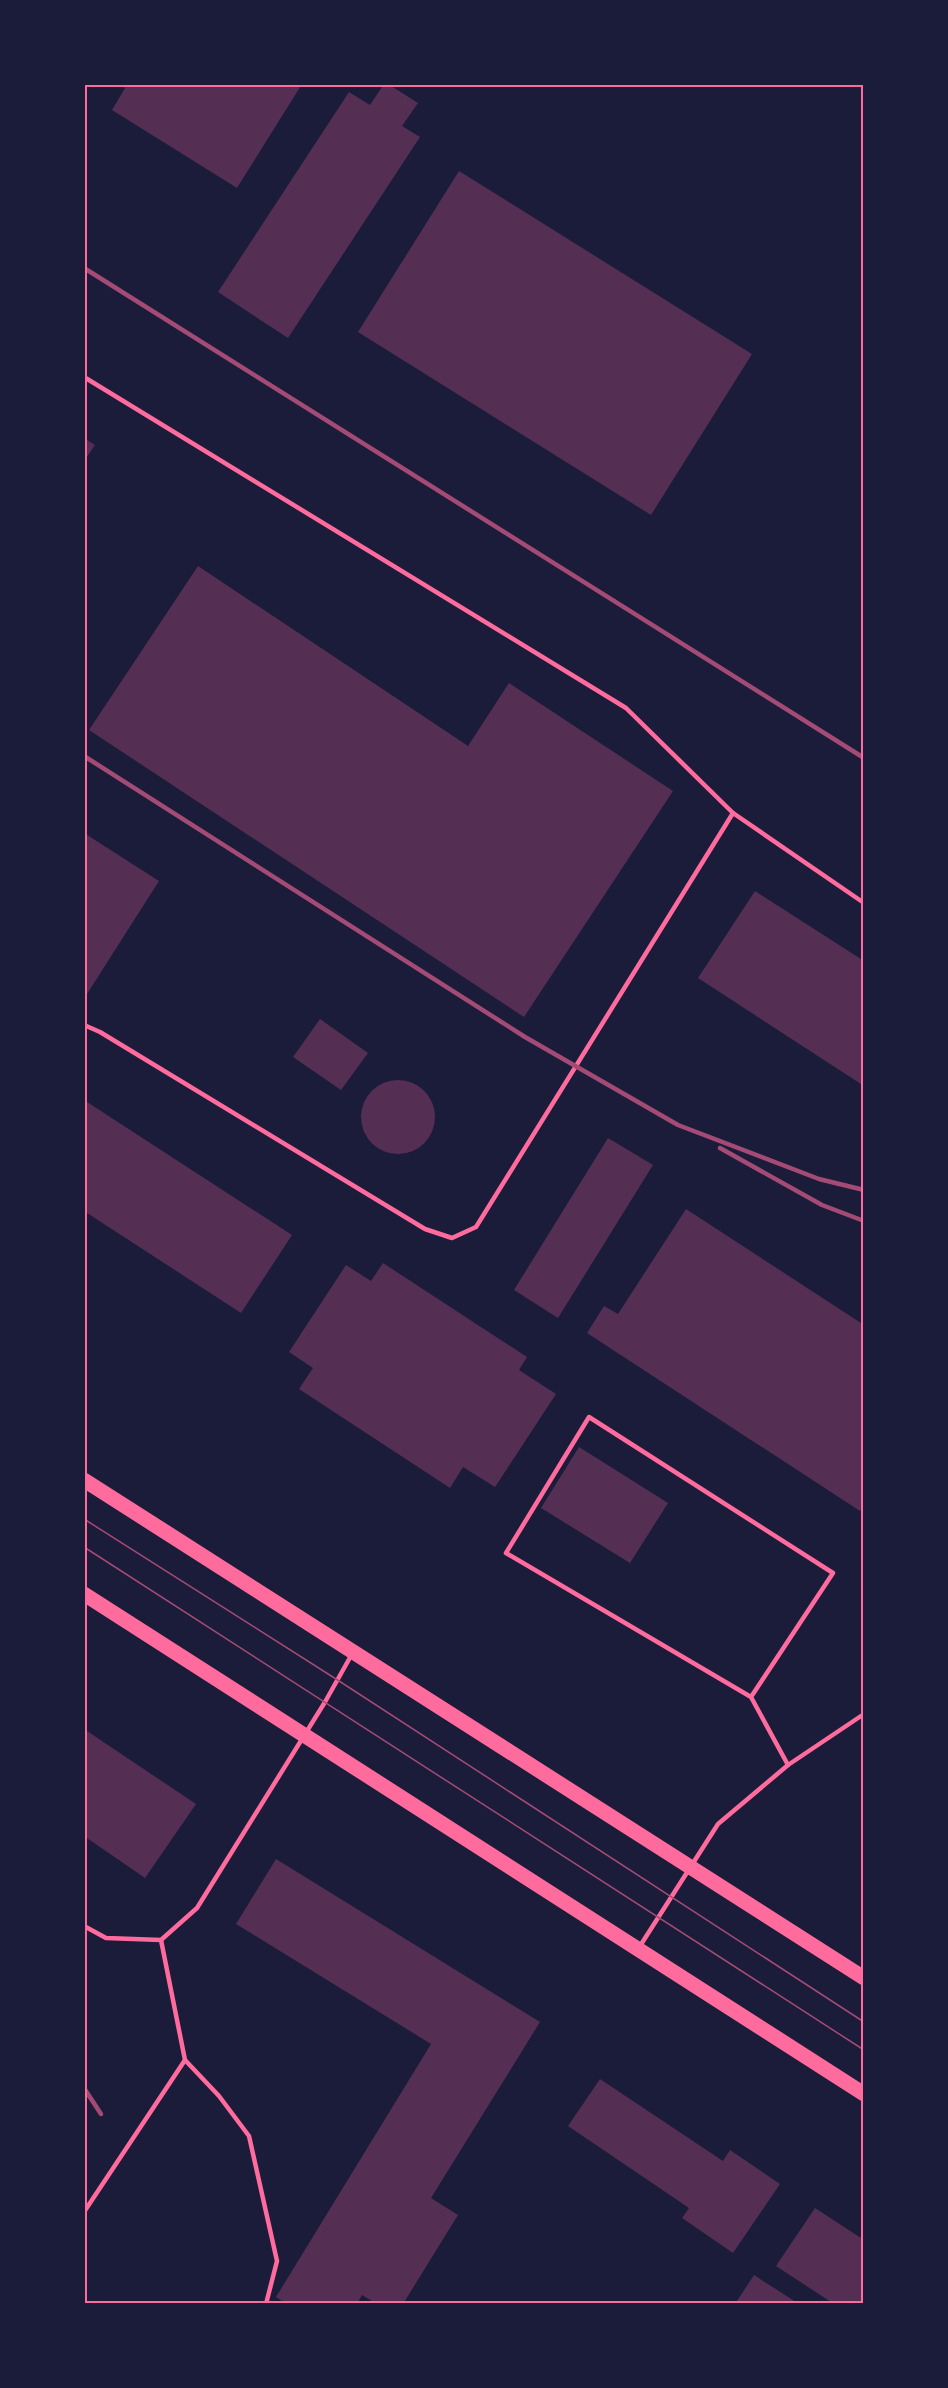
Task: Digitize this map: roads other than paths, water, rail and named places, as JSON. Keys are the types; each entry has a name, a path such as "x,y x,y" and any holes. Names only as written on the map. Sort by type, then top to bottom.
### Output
{"main road":[{"path":"84,1480 864,1978"},
{"path":"84,1594 864,2094"}],"lane":[{"path":"84,377 626,708 734,813 864,903"},
{"path":"84,1025 100,1032 425,1229 452,1238 476,1227 734,813"},
{"path":"751,1697 833,1573 589,1418 506,1553 751,1697 788,1765"},
{"path":"84,1926 106,1938 161,1940 197,1908 304,1736 353,1652"},
{"path":"638,1949 718,1824 788,1765 864,1714"},
{"path":"161,1940 185,2060 219,2096 249,2136 277,2261 266,2304"},
{"path":"84,2212 185,2060"}],"tram line":[{"path":"84,1519 336,1679 864,2022"},
{"path":"84,1547 864,2050"}],"railway":[{"path":"84,268 864,758"},
{"path":"84,756 525,1037 678,1125 819,1179 864,1190"},
{"path":"720,1148 822,1205 864,1221"},
{"path":"84,2088 101,2114"}]}
